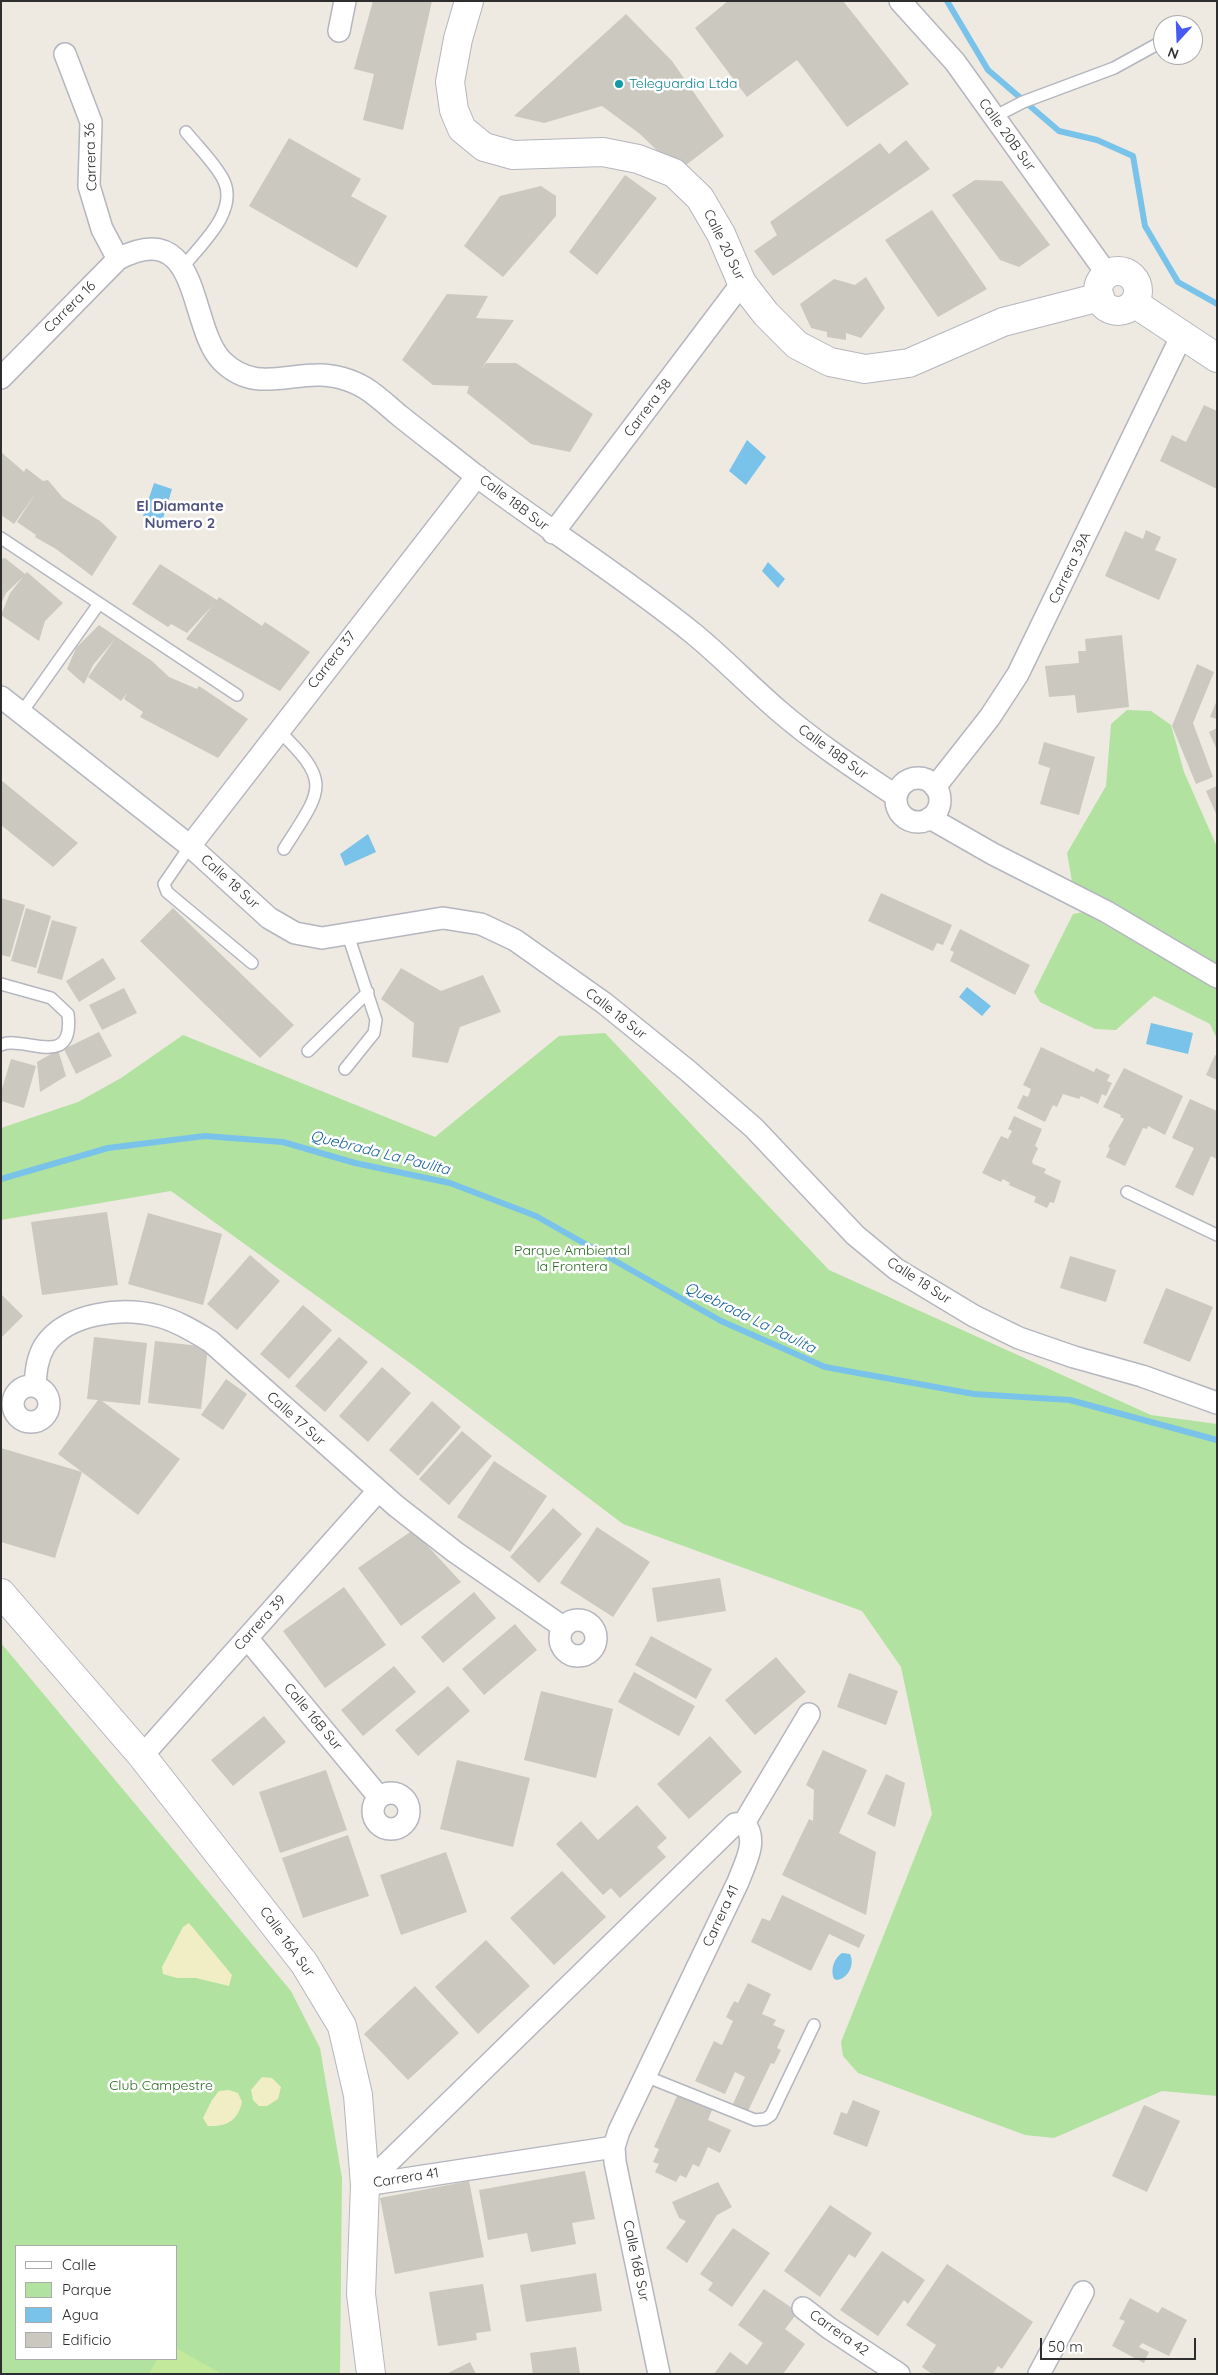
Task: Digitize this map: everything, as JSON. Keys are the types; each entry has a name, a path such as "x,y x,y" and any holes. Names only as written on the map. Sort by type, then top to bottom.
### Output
{"street":[{"path":"339,31 345,1"},
{"name":"Calle 20 Sur","path":"469,1 458,39 450,82 454,110 462,129 484,147 513,155 603,152 638,159 674,173 700,198 721,234 742,283 766,314 797,345 830,362 865,369 910,363 1003,322 1104,286"},
{"name":"Calle 20B Sur","path":"900,1 955,62 994,117 1104,286"},
{"name":"Carrera 36","path":"64,54 91,122 89,186 102,229 118,259"},
{"name":"Carrera 16","path":"1,378 118,259 131,252 148,249"},
{"name":"Calle 18B Sur","path":"148,249 166,253 183,267 193,288 210,341 222,361 242,374 266,381 317,374 339,377 364,387 553,533 695,635 826,750 896,796"},
{"name":"Carrera 38","path":"553,533 742,283"},
{"path":"1104,286 1107,307 1118,310 1130,307 1134,302 1217,358"},
{"name":"Carrera 39A","path":"935,787 990,717 1018,674 1182,336"},
{"name":"Carrera 37","path":"190,846 278,730 477,476"},
{"name":"Calle 18 Sur","path":"1,698 22,712 190,846 269,918 295,933 322,938 443,918 482,924 515,940 604,1003 688,1070 754,1128 855,1235 896,1269 974,1316 1019,1338 1074,1357 1142,1376 1217,1403"},
{"path":"924,779 935,787 938,793 939,807 930,818 916,822 909,820 899,810 896,796 898,790 909,780 924,779"},
{"path":"930,818 993,854 1107,912 1217,977"},
{"name":"Calle 17 Sur","path":"35,1386 37,1361 46,1344 63,1330 87,1317 111,1311 134,1311 158,1316 182,1325 210,1341 378,1491 455,1552 563,1627"},
{"name":"Carrera 39","path":"142,1756 378,1491"},
{"name":"Calle 16A Sur","path":"1,1593 142,1756 304,1963 342,2026 358,2095 365,2185 361,2294 371,2374"},
{"name":"Calle 16B Sur","path":"247,1638 379,1797"},
{"name":"Carrera 41","path":"744,1823 809,1714"},
{"name":"Carrera 41","path":"365,2185 614,2147 619,2131 738,1882 751,1845 750,1830 744,1823"},
{"name":"Carrera 41","path":"365,2185 735,1824 744,1823"},
{"name":"Calle 16B Sur","path":"614,2147 615,2162 659,2374"},
{"path":"1039,2374 1083,2292"},
{"name":"Carrera 42","path":"803,2308 829,2328 900,2374"}],"lane":[{"path":"994,117 1023,102 1114,68 1153,47"},
{"path":"183,267 228,206 228,192 223,180 186,132"},
{"path":"1,538 98,605 237,695"},
{"path":"22,712 98,605"},
{"path":"278,730 312,766 317,784 313,803 284,849"},
{"path":"190,846 164,884 167,892 252,963"},
{"path":"345,1069 374,1033 376,1020 348,934"},
{"path":"1,984 51,998 68,1014 69,1022 68,1032 64,1041 58,1045 35,1048 7,1042 1,1045"},
{"path":"308,1051 368,992"},
{"path":"1127,1192 1217,1235"},
{"path":"645,2076 755,2120 765,2119 771,2115 814,2025"}],"green space":[{"path":"1127,710 1151,711 1171,725 1184,772 1217,847 1217,971 1072,881 1067,853 1106,786 1111,724"},
{"path":"1083,912 1217,989 1217,1039 1210,1024 1154,996 1116,1030 1095,1029 1040,1002 1034,992 1073,914"},
{"name":"Parque Ambiental la Frontera","path":"605,1033 829,1270 1151,1415 1217,1424 1217,2096 1162,2091 1054,2138 1025,2135 858,2073 843,2056 841,2042 932,1814 901,1667 862,1611 623,1524 414,1366 171,1191 1,1220 1,1128 78,1102 121,1078 183,1035 435,1137 559,1036"},
{"name":"Club Campestre","path":"1,1643 291,1991 320,2048 342,2178 340,2374 1,2374"},
{"path":"178,2349 222,2374 149,2374 156,2360 178,2360"}],"sand":[{"path":"189,1923 232,1975 229,1986 196,1978 177,1978 163,1974 162,1967 183,1927"},
{"path":"262,2077 272,2078 281,2087 278,2099 267,2106 259,2106 253,2100 251,2090"},
{"path":"229,2090 238,2093 242,2102 238,2113 226,2124 208,2126 203,2118 212,2100 219,2091"}],"water":[{"path":"747,440 766,457 746,485 729,471"},
{"path":"154,483 172,489 162,522 143,516"},
{"path":"768,562 785,579 778,588 762,571"},
{"path":"368,834 376,852 345,866 340,854"},
{"path":"967,987 991,1006 982,1016 959,997"},
{"path":"1151,1023 1193,1033 1188,1054 1146,1044"},
{"path":"842,1953 850,1954 852,1962 848,1974 837,1980 833,1976 833,1968 835,1961"}],"building":[{"path":"373,1 432,1 403,130 363,120 374,74 354,69"},
{"path":"728,1 843,1 909,84 847,127 797,60 747,97 695,28"},
{"name":"Teleguardia Ltda","path":"626,14 672,61 724,136 678,171 640,134 602,106 544,123 514,116"},
{"path":"289,138 361,179 351,196 387,216 357,268 249,206"},
{"path":"906,140 930,169 773,276 754,251 777,235 770,222 880,143 889,154"},
{"path":"625,175 657,198 597,275 569,252"},
{"path":"975,180 1002,181 1050,245 1019,267 1000,260 952,195"},
{"path":"541,186 556,196 556,216 503,277 464,246 500,196"},
{"path":"932,210 987,289 938,317 885,240"},
{"path":"866,277 885,308 861,338 846,333 846,340 827,337 827,332 811,328 800,304 834,279 855,285"},
{"path":"447,294 488,296 476,318 514,320 480,371 486,363 516,363 593,414 570,452 531,444 467,393 469,386 433,385 402,360"},
{"path":"1204,405 1217,411 1217,489 1160,461 1172,435 1186,442"},
{"path":"1,452 24,472 26,468 43,481 48,480 63,498 100,521 117,537 92,576 56,549 35,537 36,535 17,522 36,493 14,524 1,515"},
{"path":"1146,530 1161,537 1155,550 1177,559 1159,600 1105,576 1125,531 1143,539"},
{"path":"5,558 25,574 27,572 63,603 45,621 39,641 1,615 10,593 23,577 6,593 1,604 1,559"},
{"path":"160,564 217,600 219,597 262,626 265,622 310,652 280,691 186,639 213,605 187,633 171,624 168,627 132,604"},
{"path":"99,625 152,661 169,677 197,689 199,686 248,719 218,758 140,717 143,712 124,699 127,693 121,701 88,677 115,639 93,665 84,684 67,669 76,648"},
{"path":"1122,635 1129,707 1077,713 1075,695 1049,697 1045,666 1079,663 1078,651 1086,651 1085,639"},
{"path":"1197,664 1214,672 1193,723 1213,777 1196,784 1172,726"},
{"path":"1217,700 1217,719 1210,717"},
{"path":"1217,728 1217,750 1209,732"},
{"path":"1044,742 1095,757 1079,815 1040,804 1050,768 1038,764"},
{"path":"1,780 78,843 53,867 1,825"},
{"path":"1217,786 1217,816 1206,791"},
{"path":"881,893 952,925 943,945 937,943 933,951 868,921"},
{"path":"1,898 25,905 10,957 1,955"},
{"path":"26,908 51,916 36,968 11,961"},
{"path":"173,908 294,1025 260,1058 140,941"},
{"path":"52,920 77,927 62,980 37,973"},
{"path":"960,929 1030,965 1015,995 950,961 954,952 950,950"},
{"path":"103,958 116,979 79,1002 66,981"},
{"path":"401,968 441,991 483,975 501,1012 460,1027 448,1063 412,1057 414,1023 381,999"},
{"path":"124,988 137,1013 102,1030 89,1005"},
{"path":"99,1032 112,1056 76,1074 64,1049"},
{"path":"1041,1047 1094,1072 1096,1068 1110,1075 1107,1081 1112,1083 1106,1096 1102,1094 1098,1104 1081,1096 1079,1099 1063,1094 1057,1107 1053,1105 1045,1122 1017,1108 1023,1095 1028,1097 1031,1089 1023,1085"},
{"path":"58,1050 66,1076 40,1092 37,1062"},
{"path":"1215,1055 1217,1056 1217,1080 1206,1075"},
{"path":"11,1059 36,1066 24,1108 1,1101 1,1092"},
{"path":"1124,1068 1183,1096 1165,1135 1148,1126 1147,1129 1143,1128 1125,1166 1106,1157 1110,1148 1108,1147 1124,1119 1120,1117 1121,1115 1103,1107"},
{"path":"1190,1099 1217,1111 1217,1159 1211,1156 1193,1196 1175,1187 1194,1148 1172,1138"},
{"path":"1014,1116 1042,1129 1035,1146 1038,1148 1032,1161 1033,1164 1046,1169 1044,1173 1061,1181 1054,1203 1050,1202 1047,1208 1034,1202 1036,1197 1009,1185 1010,1183 1003,1179 1001,1182 982,1173 1001,1136 1008,1139 1012,1131 1008,1129"},
{"path":"107,1212 118,1285 42,1295 31,1222"},
{"path":"148,1213 222,1234 203,1305 128,1284"},
{"path":"250,1255 280,1281 237,1330 207,1304"},
{"path":"1070,1256 1116,1270 1106,1302 1060,1288"},
{"path":"1166,1288 1213,1307 1190,1362 1143,1343"},
{"path":"1,1294 23,1316 1,1338"},
{"path":"303,1305 332,1330 289,1379 260,1354"},
{"path":"94,1337 147,1343 140,1405 102,1401 180,1459 138,1515 58,1454 98,1400 87,1399"},
{"path":"339,1337 368,1362 325,1412 295,1386"},
{"path":"155,1341 208,1347 201,1409 148,1403"},
{"path":"382,1367 411,1393 368,1442 339,1416"},
{"path":"226,1379 247,1394 223,1430 201,1415"},
{"path":"432,1401 461,1427 418,1476 389,1450"},
{"path":"462,1431 492,1456 449,1505 419,1479"},
{"path":"1,1448 82,1472 55,1558 1,1542"},
{"path":"494,1461 547,1496 510,1552 457,1517"},
{"path":"553,1508 582,1534 539,1583 510,1557"},
{"path":"597,1527 650,1562 613,1617 560,1583"},
{"path":"413,1530 461,1582 401,1626 358,1568"},
{"path":"720,1578 726,1611 657,1622 652,1588"},
{"path":"344,1587 386,1645 325,1688 283,1631"},
{"path":"474,1592 496,1618 443,1663 421,1637"},
{"path":"515,1624 537,1650 484,1695 462,1669"},
{"path":"651,1636 712,1669 696,1699 635,1665"},
{"path":"776,1657 806,1692 755,1735 725,1700"},
{"path":"394,1666 416,1692 363,1736 341,1710"},
{"path":"634,1672 695,1706 679,1736 618,1702"},
{"path":"849,1673 898,1691 886,1725 837,1707"},
{"path":"448,1686 470,1711 418,1756 395,1730"},
{"path":"541,1691 613,1709 596,1778 524,1760"},
{"path":"264,1716 286,1742 233,1786 211,1760"},
{"path":"710,1736 742,1772 689,1819 657,1784"},
{"path":"823,1750 867,1770 839,1833 876,1852 866,1915 782,1875 809,1819 813,1821 814,1790 806,1785"},
{"path":"457,1760 530,1778 513,1847 440,1829"},
{"path":"326,1770 347,1830 280,1853 259,1792"},
{"path":"886,1774 905,1783 895,1827 867,1814"},
{"path":"637,1805 667,1838 657,1847 666,1857 620,1898 611,1888 603,1895 556,1844 581,1821 598,1840"},
{"path":"348,1835 369,1896 303,1918 282,1858"},
{"path":"446,1852 467,1912 401,1935 380,1875"},
{"path":"562,1871 606,1917 554,1965 510,1918"},
{"path":"782,1895 865,1935 859,1948 829,1934 811,1971 751,1942 762,1918 770,1921"},
{"path":"486,1940 530,1986 478,2034 435,1987"},
{"path":"748,1983 771,1994 762,2014 776,2020 773,2025 785,2030 777,2048 781,2050 774,2064 771,2063 748,2111 733,2104 745,2077 735,2072 725,2094 695,2081 714,2041 722,2045 733,2021 726,2017 734,2001 738,2003"},
{"path":"415,1986 459,2033 408,2080 364,2034"},
{"path":"678,2094 712,2110 708,2120 731,2130 720,2153 708,2147 699,2167 693,2164 686,2178 680,2175 676,2182 655,2172 659,2164 653,2162 659,2149 654,2147"},
{"path":"853,2100 880,2111 867,2147 833,2134 841,2112 847,2114"},
{"path":"1144,2105 1180,2121 1147,2192 1112,2176"},
{"path":"585,2171 595,2219 572,2223 576,2244 531,2252 527,2233 488,2240 479,2190"},
{"path":"469,2181 484,2257 395,2274 380,2198"},
{"path":"718,2182 732,2207 717,2215 687,2263 666,2248 686,2221 679,2218 672,2202"},
{"path":"830,2205 872,2233 855,2258 849,2254 820,2297 784,2271"},
{"path":"733,2228 770,2253 732,2307 708,2290 713,2283 700,2274"},
{"path":"882,2251 925,2280 908,2304 904,2300 878,2336 840,2310"},
{"path":"947,2264 1033,2322 1002,2369 998,2366 993,2374 932,2374 922,2367 936,2345 906,2325"},
{"path":"596,2273 602,2311 526,2322 520,2285"},
{"path":"483,2284 491,2331 476,2333 477,2340 438,2346 429,2292"},
{"path":"764,2289 798,2312 785,2329 805,2344 783,2374 714,2374 730,2352 747,2365 763,2343 738,2325"},
{"path":"1130,2298 1158,2313 1162,2307 1187,2320 1169,2356 1142,2343 1139,2347 1149,2352 1144,2363 1112,2346 1125,2321 1119,2319"},
{"path":"576,2347 580,2374 533,2374 530,2353"},
{"path":"470,2362 476,2374 446,2374"}],"waterway":[{"path":"947,1 988,70 1059,131 1097,140 1133,156 1145,226 1178,282 1217,304"},
{"name":"Quebrada La Paulita","path":"1,1179 108,1148 205,1136 283,1142 355,1163 450,1183 536,1216 721,1321 825,1367 974,1394 1070,1400 1217,1440"}],"place":[{"name":"Teleguardia Ltda","path":"619,84"}],"district":[{"name":"El Diamante Numero 2","path":"180,514"}]}
